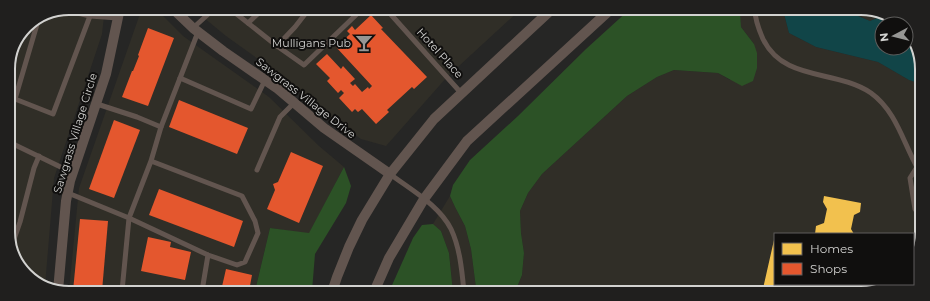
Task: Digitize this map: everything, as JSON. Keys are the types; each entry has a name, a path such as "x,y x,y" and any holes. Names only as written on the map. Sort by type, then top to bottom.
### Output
{"street":[{"name":"Sawgrass Village Circle","path":"59,285 68,193 73,173 106,74 114,43 119,15"},
{"name":"Sawgrass Village Drive","path":"180,15 223,51 278,89 340,140 390,174"},
{"path":"334,286 346,253 362,220 390,174 434,119 546,15"},
{"path":"377,286 389,258 424,199 467,141 604,15"}],"lane":[{"path":"86,15 97,15"},
{"path":"122,286 129,218 151,161 161,128 196,30 209,15"},
{"path":"238,15 304,65 356,15"},
{"path":"248,23 257,15"},
{"path":"277,46 304,15"},
{"name":"Hotel Place","path":"391,15 462,94"},
{"path":"756,15 759,29 766,43 775,56 785,64 794,68 850,82 872,94 884,105 894,119 915,160"},
{"path":"36,26 15,98 53,114 90,16"},
{"path":"180,78 251,109 265,80"},
{"path":"257,170 280,117 294,103"},
{"path":"97,104 137,117 161,128"},
{"path":"15,145 73,173"},
{"path":"15,235 34,168 39,156"},
{"path":"68,193 129,218 208,255 237,265 245,262 258,233 255,221 242,196 151,161"},
{"path":"915,170 910,178 915,209"},
{"path":"390,174 434,207 444,218 451,229 455,241 463,286"},
{"path":"203,286 208,255"}],"shaded area":[{"path":"69,15 104,15 102,34 54,178 45,280 33,273 28,268 21,256 16,242 15,66 17,55 24,39 39,24 48,19"},
{"path":"140,15 162,15 183,36 269,97 319,146 344,167 309,234 270,228 256,286 69,286 79,188"},
{"path":"200,15 514,15 447,77 386,146 361,139 324,113 290,82 226,36"},
{"path":"740,15 784,15 789,33 816,47 878,62 915,82 914,242 914,233 774,233 774,285 871,285 864,286 517,286 522,275 524,253 520,211 528,193 542,174 627,96 657,77 674,70 718,73 730,80 754,44 741,27"},
{"path":"856,15 868,15 874,17 874,19 870,21"},
{"path":"450,196 465,226 471,249 476,286 452,286 449,253 441,231 433,224"}],"green space":[{"path":"623,15 740,15 741,27 754,44 757,53 757,68 753,81 742,86 718,73 674,70 657,77 627,96 542,174 528,193 520,211 524,253 522,275 517,286 476,286 471,249 465,226 450,196 453,185 470,160 518,116 586,49"},
{"path":"344,167 351,186 346,203 315,254 312,286 256,286 270,228 309,233"},
{"path":"433,224 441,231 449,253 452,286 392,286 413,238 422,225"}],"water":[{"path":"784,15 856,15 870,21 874,19 874,56 913,56 915,82 878,62 816,47 789,33"}],"building: Homes":[{"path":"824,196 861,203 860,212 854,215 851,229 853,233 815,233 816,226 824,223 827,209 823,202"},
{"path":"774,240 774,285 871,285 864,286 764,286"}],"building: Shops":[{"path":"371,15 383,28 381,29 427,77 414,89 412,87 387,110 389,112 376,124 362,109 358,112 355,109 352,112 339,98 344,93 341,90 338,93 327,81 330,78 316,64 327,54 341,69 343,66 355,79 350,83 353,86 355,84 362,92 368,87 369,89 372,86 336,47 350,34 347,31 352,26 355,30"},
{"path":"148,28 174,38 148,106 122,97 139,56 138,55"},
{"path":"179,100 248,128 237,154 169,127"},
{"path":"114,120 140,130 114,198 89,189"},
{"path":"291,152 323,166 299,223 267,209 275,190 273,184 278,182"},
{"path":"159,189 243,221 234,247 149,215"},
{"path":"80,219 108,221 102,286 73,286"},
{"path":"148,237 171,242 170,247 191,252 185,280 141,271"},
{"path":"226,269 252,275 250,286 222,286"}],"place":[{"name":"Mulligans Pub","path":"364,43"}]}
